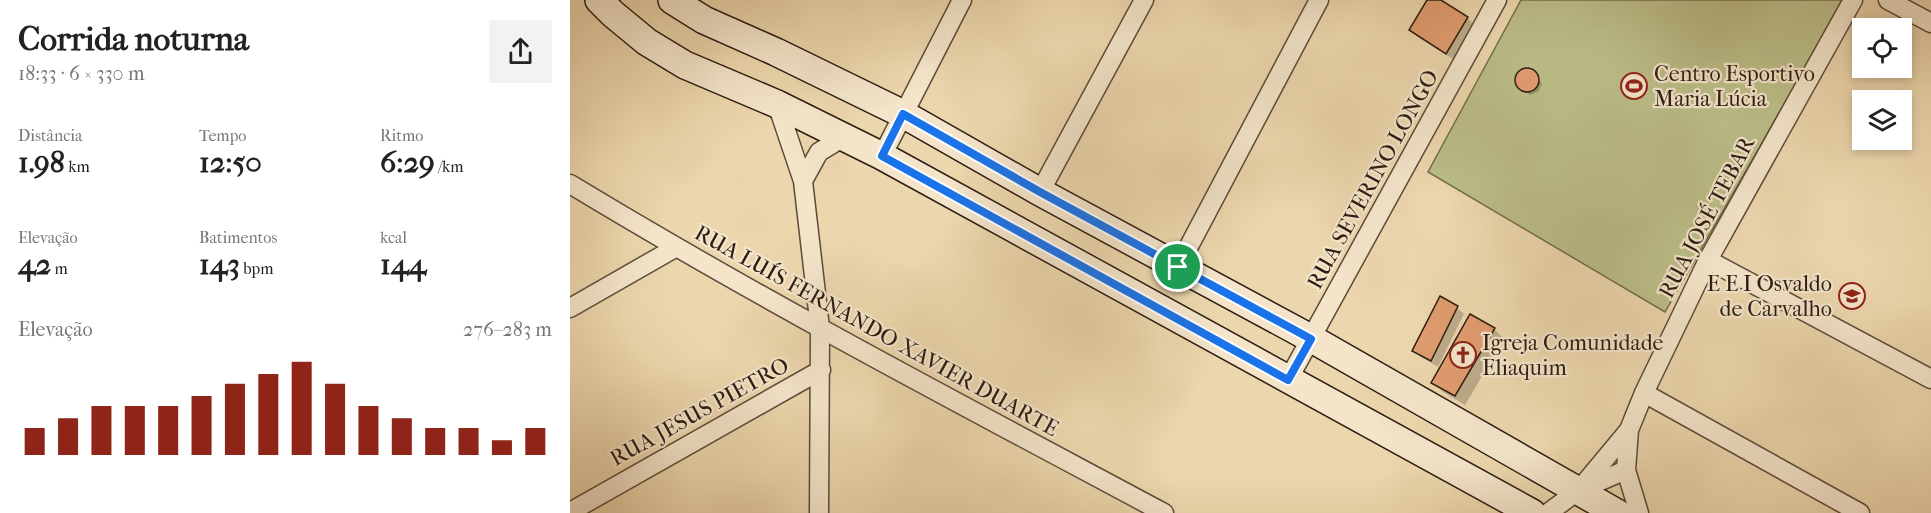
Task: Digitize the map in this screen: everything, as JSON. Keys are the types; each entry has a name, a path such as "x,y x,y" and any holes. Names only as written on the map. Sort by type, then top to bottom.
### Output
{"street":[{"path":"599,0 647,42 685,65 777,104 882,156 1288,380 1494,502 1532,513"},
{"path":"672,0 704,20 776,52 903,114 1040,192 1311,339 1617,513"},
{"path":"882,156 962,0"},
{"path":"1040,192 1144,0"},
{"path":"1178,267 1319,0"},
{"name":"RUA SEVERINO LONGO","path":"1288,380 1497,0"},
{"name":"RUA JOSÉ TEBAR","path":"1579,490 1629,430 1644,393 1708,260 1853,0"},
{"path":"1888,0 1931,23"},
{"path":"777,104 803,181 820,328 819,513"},
{"path":"803,181 819,153 844,137"},
{"name":"RUA LUÍS FERNANDO XAVIER DUARTE","path":"570,184 675,248 1164,513"},
{"path":"570,308 675,248"},
{"path":"1708,260 1931,379"},
{"name":"RUA JESUS PIETRO","path":"570,512 821,370"},
{"path":"1644,393 1860,513"},
{"name":"RUA JOSÉ TEBAR","path":"1629,430 1626,470 1639,513"},
{"path":"1548,513 1579,490 1626,470"}],"green space":[{"name":"Centro Esportivo Maria Lúcia","path":"1521,0 1844,0 1665,312 1428,172"}],"building":[{"path":"1427,0 1441,0 1468,17 1446,54 1409,30"},
{"path":"1527,68 1536,71 1539,80 1536,89 1527,92 1518,89 1515,80 1518,71"},
{"path":"1440,296 1458,306 1431,361 1412,351"},
{"name":"Igreja Comunidade Eliaquim","path":"1470,314 1495,328 1455,396 1431,383"}],"place":[{"name":"Centro Esportivo Maria Lúcia","path":"1634,86"},
{"name":"E E I Osvaldo de Carvalho","path":"1852,296"},
{"name":"Igreja Comunidade Eliaquim","path":"1463,355"}],"route":[{"path":"903,114 1178,267 1311,339 1288,380 882,156 903,114"}]}
